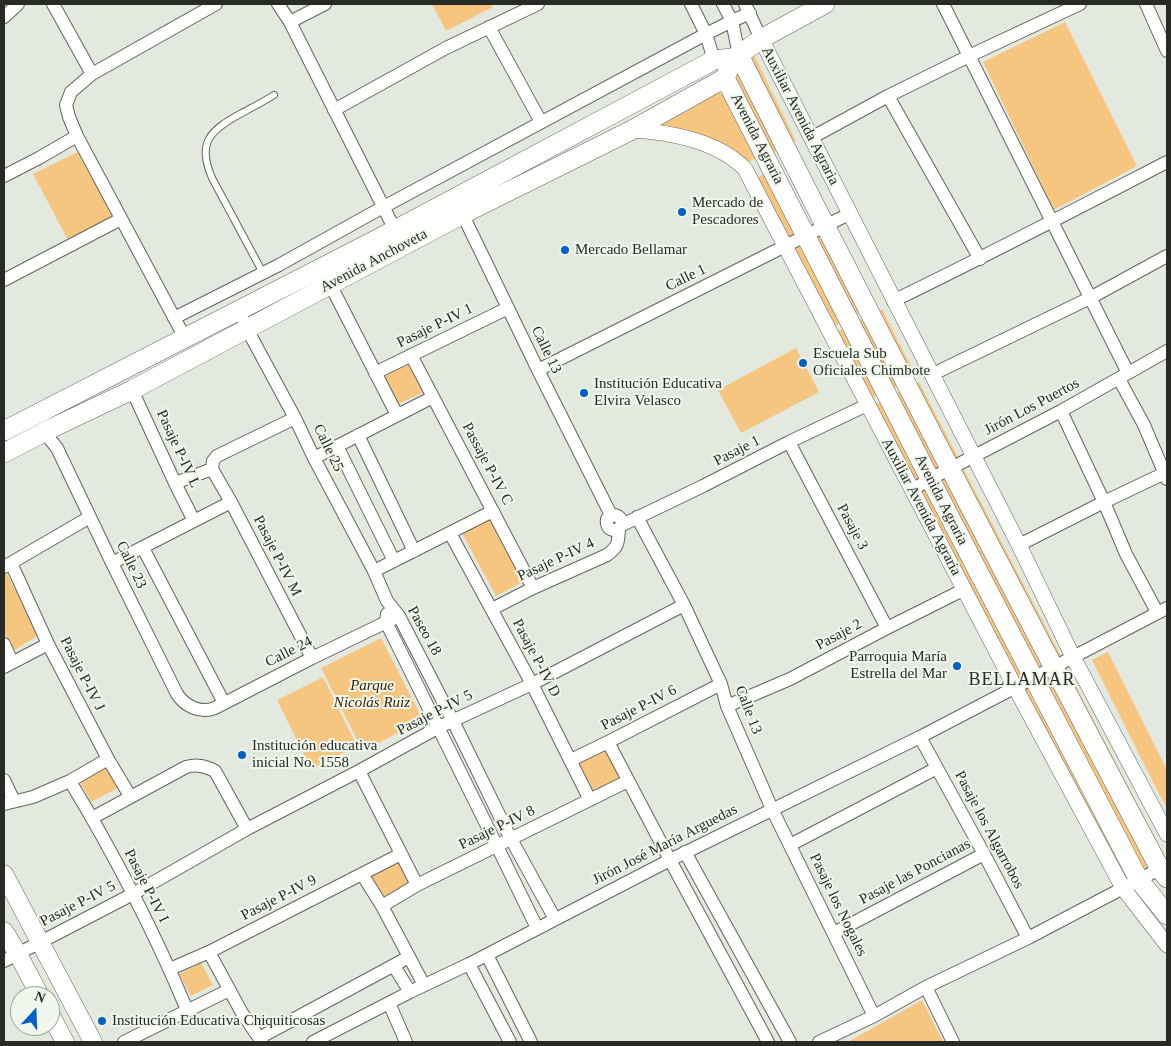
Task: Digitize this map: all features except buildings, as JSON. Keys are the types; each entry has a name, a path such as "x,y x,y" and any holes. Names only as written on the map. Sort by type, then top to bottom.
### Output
{"main road":[{"name":"Avenida Anchoveta","path":"4,453 132,390 330,284 459,206 714,60 736,56 761,39 825,4"},
{"path":"726,78 736,56"},
{"name":"Avenida Agraria","path":"736,56 1053,668 1165,871"},
{"name":"Avenida Anchoveta","path":"5,426 185,338 395,230 459,206 632,130 726,78"},
{"name":"Avenida Agraria","path":"726,78 1033,678 1131,884 1167,915"},
{"path":"4,874 93,1042"},
{"path":"4,931 11,957 33,986"}],"street":[{"path":"4,18 18,4"},
{"path":"53,4 92,74"},
{"path":"185,338 77,136 66,105 71,92 92,74 216,4"},
{"path":"278,4 290,22 395,230"},
{"path":"290,22 325,4"},
{"path":"334,110 446,48 538,4"},
{"path":"691,4 706,34 714,60"},
{"path":"723,4 732,22 736,56"},
{"path":"943,4 1090,298 1166,475 1104,502 1018,545"},
{"path":"811,138 888,96 1080,4"},
{"path":"1146,4 1167,52"},
{"path":"174,318 263,273 541,122 732,22 747,8 761,39"},
{"path":"489,27 541,122"},
{"name":"Auxiliar Avenida Agraria","path":"761,39 1018,545 1073,658 1167,834"},
{"path":"888,96 980,259"},
{"name":"Auxiliar Avenida Agraria","path":"632,130 652,131 679,136 710,146 738,162 745,170 1015,687 1167,945"},
{"path":"4,176 77,136"},
{"path":"893,301 980,259 1167,162"},
{"name":"Calle 13","path":"459,206 610,516 618,516 621,520 620,527"},
{"name":"Calle 1","path":"538,370 849,214"},
{"path":"4,280 120,219"},
{"path":"931,375 1090,298 1167,256"},
{"path":"330,284 397,415"},
{"name":"Pasaje P-IV 1","path":"376,373 508,308"},
{"name":"Calle 25","path":"239,310 247,329 374,572 387,601"},
{"name":"Jirón Los Puertos","path":"912,490 1061,411 1167,351"},
{"name":"Passaje P-IV C","path":"411,356 533,588"},
{"name":"Pasaje P-IV L","path":"132,390 194,521"},
{"path":"314,458 433,396"},
{"name":"Pasaje 1","path":"620,527 637,516 703,486 867,405"},
{"path":"1061,411 1126,554 1162,610"},
{"path":"175,483 212,469 213,461 217,456 295,418"},
{"name":"Calle 23","path":"44,432 57,448 177,694 186,704 194,708"},
{"path":"358,435 414,551"},
{"name":"Pasaje 3","path":"789,442 887,628"},
{"path":"337,446 394,561"},
{"name":"Pasaje P-IV M","path":"212,469 312,658"},
{"path":"112,563 231,502"},
{"path":"374,572 493,511"},
{"name":"Calle 13","path":"637,516 684,605 721,684 727,706 772,809"},
{"path":"7,565 90,517"},
{"name":"Pasaje P-IV 4","path":"492,609 533,588 607,555 614,550 618,542 620,527"},
{"name":"Pasaje P-IV D","path":"450,533 532,684 590,800"},
{"path":"143,548 224,703"},
{"name":"Pasaje P-IV J","path":"7,565 108,759 130,796"},
{"name":"Pasaje 2","path":"727,706 790,679 964,589"},
{"name":"Paseo 18","path":"387,601 398,616 453,720 511,839 555,919"},
{"name":"Paseo 18","path":"387,601 386,622 537,928"},
{"name":"Pasaje P-IV 5","path":"11,957 133,894 247,829 439,727 532,684 684,605"},
{"name":"Jirón José María Arguedas","path":"312,1042 487,955 685,852 920,737 1162,610"},
{"name":"Calle 24","path":"194,708 208,711 398,616"},
{"path":"4,644 8,664 48,644"},
{"name":"Pasaje P-IV 6","path":"571,760 721,684"},
{"name":"Pasaje los Algarrobos","path":"920,737 1028,938"},
{"path":"608,742 768,1042"},
{"path":"4,780 9,802 33,797 70,781 108,759"},
{"path":"92,818 186,767 196,765 206,766 216,771 247,829"},
{"path":"790,845 937,768"},
{"path":"359,771 417,885"},
{"name":"Pasaje P-IV I","path":"70,781 133,894 170,969 187,1010"},
{"name":"Pasaje P-IV 8","path":"382,906 417,885 628,781"},
{"name":"Pasaje los Nogales","path":"772,809 874,1016"},
{"path":"685,852 790,1042"},
{"name":"Pasaje P-IV 9","path":"170,969 209,952 401,854"},
{"name":"Pasaje las Poncianas","path":"834,933 984,854"},
{"path":"819,1042 874,1016 1131,884 1165,871"},
{"path":"362,874 382,906 424,985"},
{"path":"209,952 228,990 261,1040 408,957"},
{"path":"487,955 531,1042"},
{"path":"469,964 510,1042"},
{"path":"394,966 410,992"},
{"path":"926,988 953,1042"},
{"path":"124,1042 228,990"},
{"path":"389,1003 406,1042"}],"lane":[{"path":"263,273 206,165 206,147 212,132 223,123 274,96"}],"green space":[{"path":"432,4 491,4 493,7 446,31"},
{"path":"1065,22 1137,166 1054,210 983,62"},
{"path":"753,53 796,141 786,146 742,58"},
{"path":"734,62 781,148 768,155 730,74"},
{"path":"714,92 727,95 758,157 746,163 649,128"},
{"path":"77,152 114,216 68,240 33,174"},
{"path":"768,172 799,234 788,239 757,178"},
{"path":"823,231 864,311 851,317 810,238"},
{"path":"803,243 845,320 833,327 792,249"},
{"path":"882,309 916,376 907,381 873,313"},
{"path":"869,316 903,384 887,391 854,323"},
{"path":"848,326 883,393 870,399 835,333"},
{"path":"796,348 819,392 741,433 718,390"},
{"path":"409,363 424,392 396,405 381,376"},
{"path":"919,382 960,461 951,466 909,387"},
{"path":"906,388 947,468 931,477 889,397"},
{"path":"886,399 927,479 914,486 874,405"},
{"path":"962,466 1062,658 1053,662 954,470"},
{"path":"950,473 1049,666 1034,674 934,481"},
{"path":"929,482 1029,675 1016,682 916,489"},
{"path":"489,519 523,582 496,596 462,533"},
{"path":"6,572 39,635 13,651 4,633 4,573"},
{"name":"Parque Nicolás Ruiz","path":"381,638 423,720 363,751 321,668"},
{"path":"1108,652 1167,770 1167,807 1092,660"},
{"path":"1065,665 1167,861 1160,865 1057,669"},
{"path":"1053,670 1156,867 1139,875 1036,679"},
{"path":"323,677 357,746 311,769 277,700"},
{"path":"1032,682 1136,878 1124,884 1018,689"},
{"path":"605,750 622,780 593,791 579,762"},
{"path":"105,765 118,788 91,802 78,778"},
{"path":"397,860 411,884 381,898 368,875"},
{"path":"201,963 213,985 191,996 179,974"},
{"path":"922,1000 943,1042 848,1042"}],"place":[{"name":"Mercado de Pescadores","path":"682,212"},
{"name":"Mercado Bellamar","path":"565,250"},
{"name":"Escuela Sub Oficiales Chimbote","path":"803,363"},
{"name":"Institución Educativa Elvira Velasco","path":"584,393"},
{"name":"Parroquia María Estrella del Mar","path":"957,666"},
{"name":"Institución educativa inicial No. 1558","path":"242,755"},
{"name":"Institución Educativa Chiquiticosas","path":"102,1021"}],"district":[{"name":"BELLAMAR","path":"1022,680"}]}
